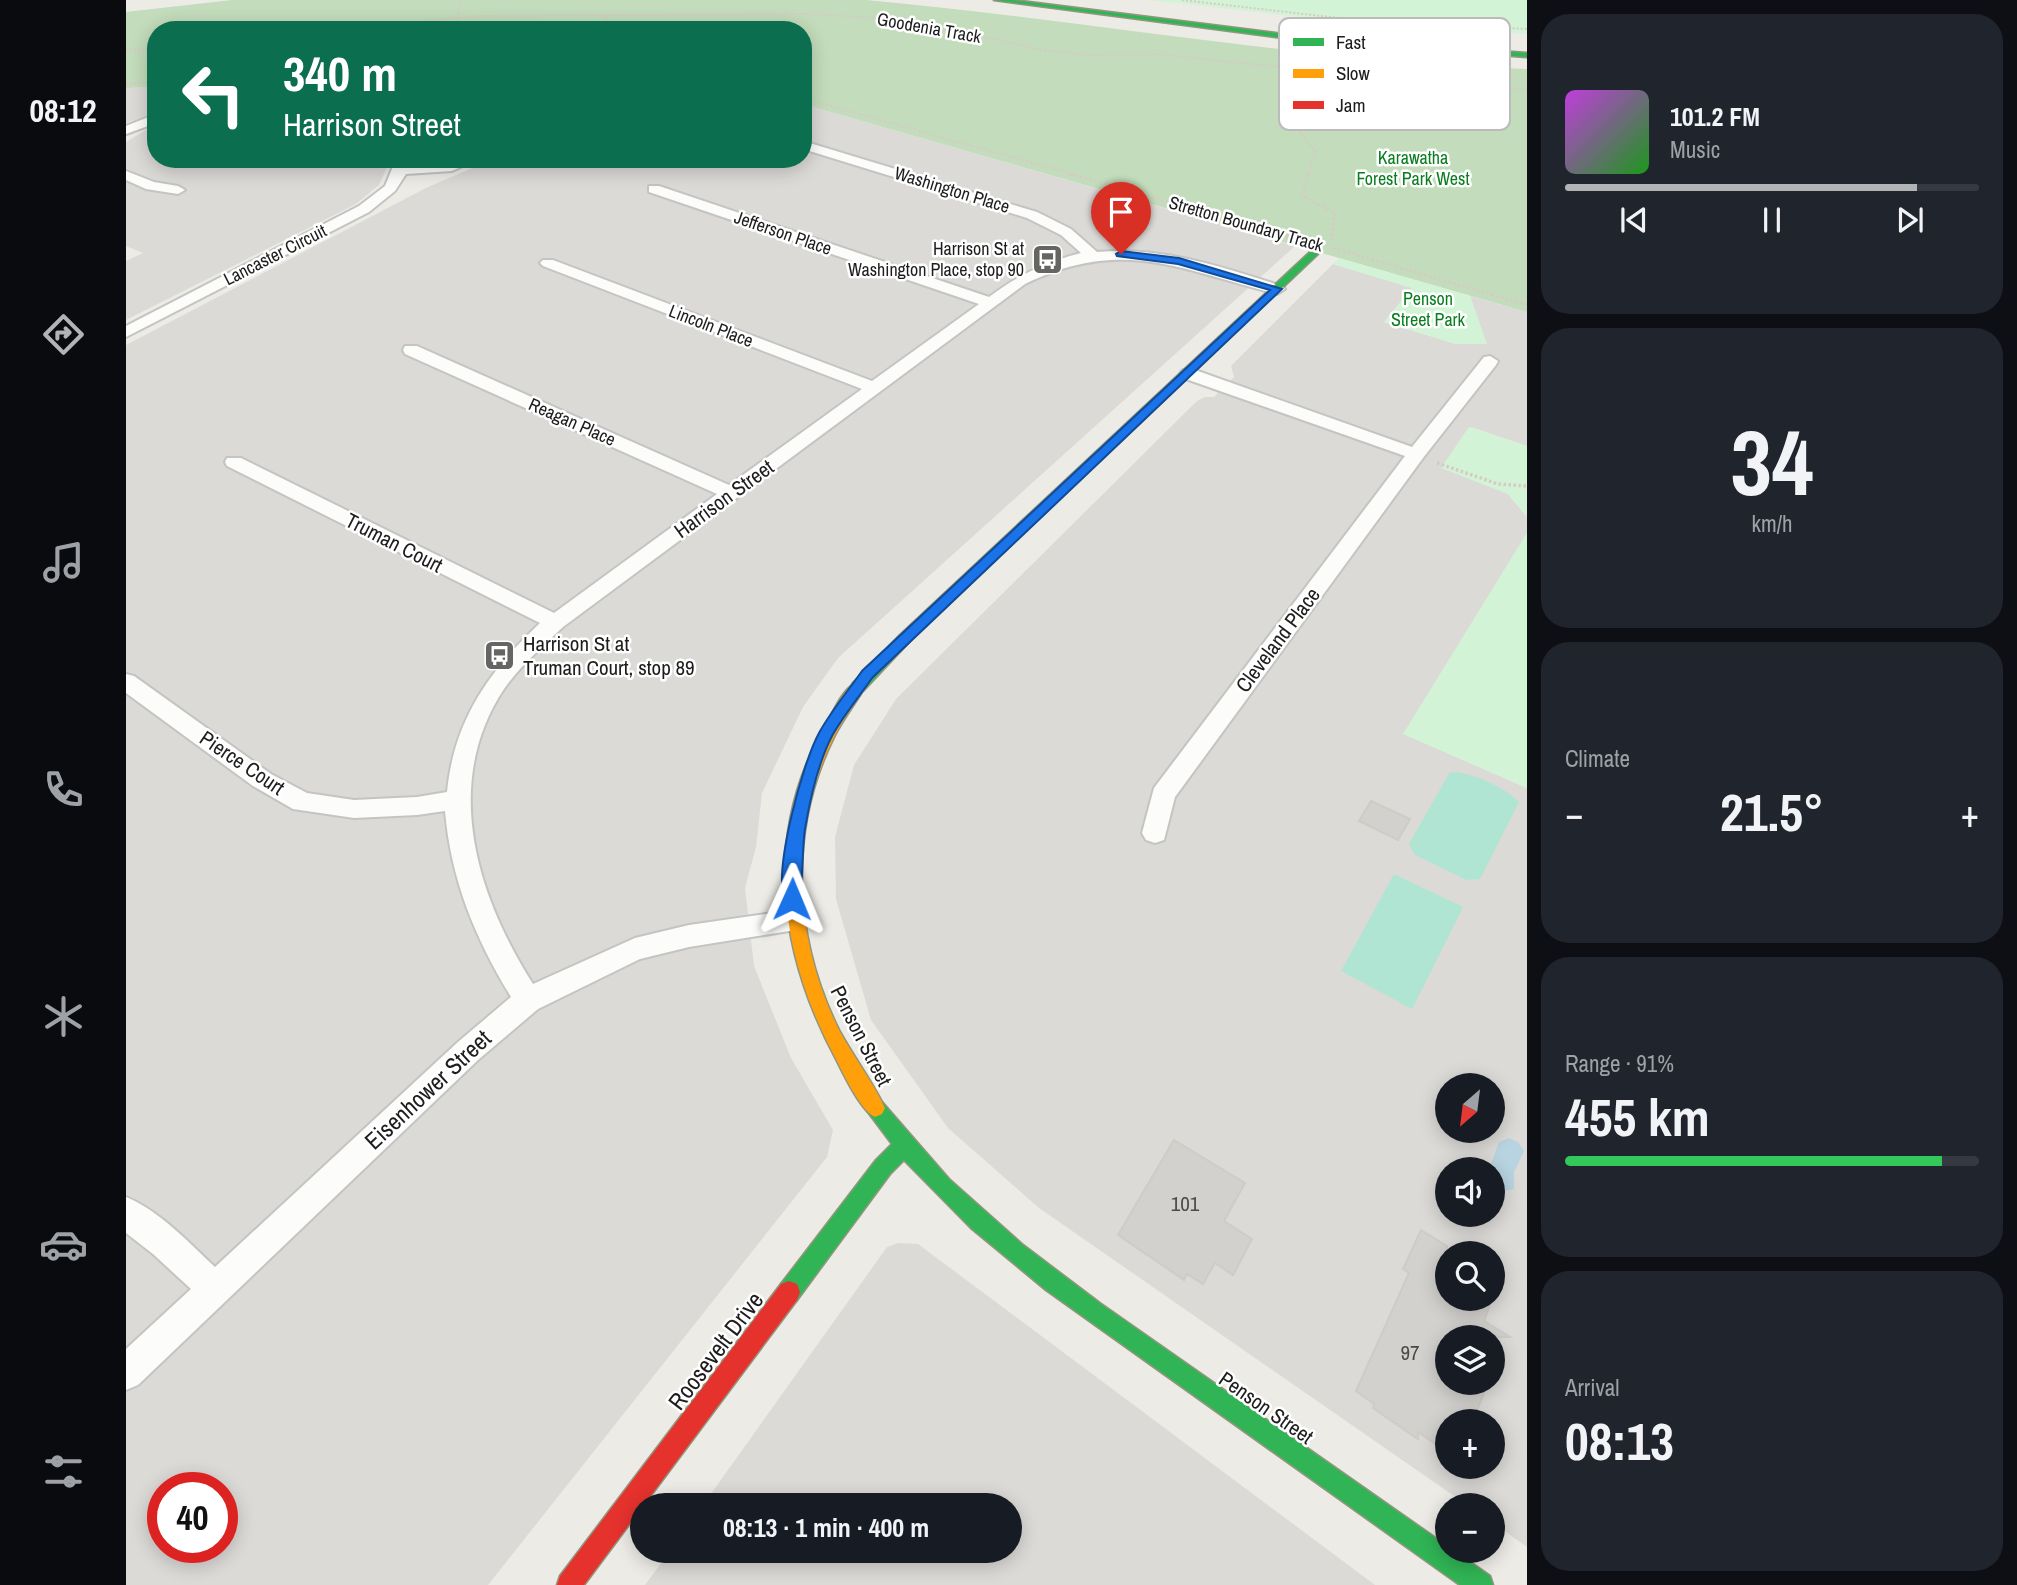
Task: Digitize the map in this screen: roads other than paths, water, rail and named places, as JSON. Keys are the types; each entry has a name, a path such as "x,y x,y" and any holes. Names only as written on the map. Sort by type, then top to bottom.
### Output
{"main road":[{"path":"997,0 1279,35"},
{"path":"1084,0 1279,23"},
{"name":"Penson Street","path":"1309,248 1277,289 930,614 867,675 845,703 825,734 806,789 796,829 791,877 793,921 816,998 831,1035 856,1078 903,1147 953,1200 1050,1280 1480,1585"},
{"name":"Roosevelt Drive","path":"569,1585 883,1167 903,1147"}],"street":[{"path":"126,130 147,122"},
{"name":"Washington Place","path":"812,148 1032,215 1066,232 1092,255"},
{"name":"Lancaster Circuit","path":"126,332 364,209 388,193 400,168"},
{"path":"126,175 151,186 178,190"},
{"name":"Jefferson Place","path":"653,189 992,303"},
{"name":"Harrison Street","path":"528,1000 501,961 476,902 458,848 456,800 467,741 491,691 515,660 555,622 1042,269 1092,255 1121,254 1179,261 1277,289"},
{"name":"Lincoln Place","path":"548,263 875,388"},
{"name":"Reagan Place","path":"411,350 732,493"},
{"name":"Cleveland Place","path":"1155,833 1163,795 1416,454 1490,361"},
{"path":"1189,374 1416,454"},
{"name":"Truman Court","path":"234,462 555,622"},
{"name":"Pierce Court","path":"126,682 262,780 302,802 354,809 416,806 456,800"},
{"name":"Eisenhower Street","path":"126,1373 468,1051 528,1000 635,949 689,936 793,921"},
{"path":"126,1213 165,1242 214,1289"}],"water":[{"path":"1509,1138 1518,1142 1524,1151 1514,1172 1514,1189 1505,1191 1505,1157 1493,1157 1499,1143 1505,1143 1505,1140"}],"place":[{"name":"Harrison St at Washington Place, stop 90","path":"1047,259"},
{"name":"Harrison St at Truman Court, stop 89","path":"500,656"}],"park label":[{"name":"Karawatha Forest Park West","path":"1413,168"},
{"name":"Penson Street Park","path":"1428,309"}]}
